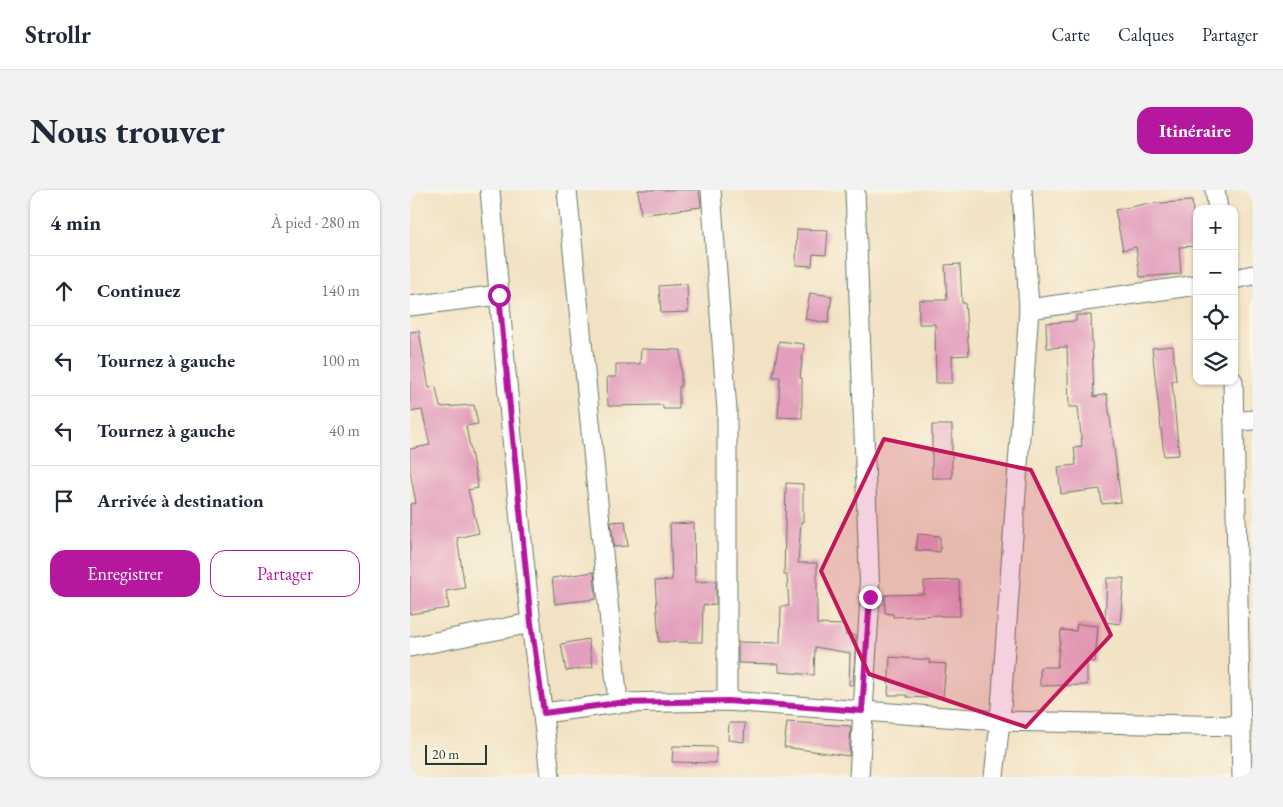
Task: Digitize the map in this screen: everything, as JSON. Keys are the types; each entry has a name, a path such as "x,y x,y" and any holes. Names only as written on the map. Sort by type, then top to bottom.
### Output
{"street":[{"path":"490,190 531,623 544,713 550,777"},
{"path":"567,190 618,703"},
{"path":"711,190 727,411 727,701"},
{"path":"855,190 870,597 859,777"},
{"path":"994,777 1000,721 1029,310 1022,190"},
{"path":"1215,190 1217,205"},
{"path":"1238,278 1253,275"},
{"path":"1029,310 1193,286"},
{"path":"410,306 499,295"},
{"path":"1232,385 1245,570 1241,726 1247,744 1242,777"},
{"path":"1234,422 1253,420"},
{"path":"410,647 531,623"},
{"path":"544,713 618,703 727,701 1000,721 1241,726"}],"highlighted area":[{"path":"884,439 1031,470 1111,635 1026,727 869,674 821,571"}],"building":[{"path":"638,190 699,190 701,207 641,215"},
{"path":"1192,201 1193,246 1179,247 1181,274 1140,277 1136,247 1123,250 1115,210 1145,204"},
{"path":"797,229 828,230 826,255 813,254 812,266 796,265"},
{"path":"960,264 962,303 965,303 969,355 952,356 952,383 936,383 935,324 919,324 919,300 947,300 945,265"},
{"path":"687,284 688,312 661,313 659,286"},
{"path":"810,293 832,296 828,323 805,319"},
{"path":"1076,315 1091,315 1094,397 1107,394 1121,502 1102,504 1100,489 1061,494 1058,467 1076,465 1074,447 1082,446 1078,407 1069,407 1067,347 1047,348 1046,323 1076,321"},
{"path":"419,331 429,388 436,387 440,407 474,405 478,424 466,426 478,488 468,490 479,533 457,538 465,588 446,591 449,608 410,614 410,504 416,503 410,471 410,449 430,445 422,410 410,412 410,332"},
{"path":"779,341 804,344 800,378 802,378 802,418 778,417 780,377 773,377"},
{"path":"1173,346 1176,381 1172,381 1179,455 1164,456 1152,348"},
{"path":"641,349 681,350 679,409 663,409 663,405 608,406 607,377 616,377 616,364 640,364"},
{"path":"932,425 952,425 952,478 932,478"},
{"path":"786,483 803,484 803,522 801,522 798,563 817,563 817,624 845,625 845,635 856,635 853,685 849,685 850,653 815,647 814,675 779,672 779,664 738,663 738,642 780,643 781,606 789,606 787,575 784,575"},
{"path":"625,521 628,546 614,547 611,522"},
{"path":"694,523 695,582 716,581 716,604 703,605 702,642 659,642 655,581 672,580 670,524"},
{"path":"918,534 940,536 940,552 916,550"},
{"path":"594,572 596,599 555,604 552,578"},
{"path":"1107,578 1124,578 1120,624 1105,622"},
{"path":"959,580 960,616 893,617 893,614 885,613 885,595 924,594 924,581"},
{"path":"1077,624 1098,626 1095,662 1087,661 1087,685 1040,686 1040,667 1057,667 1061,630 1076,631"},
{"path":"588,639 593,667 566,671 561,644"},
{"path":"890,657 930,660 929,663 946,664 943,697 927,696 927,698 888,695"},
{"path":"787,722 851,726 849,756 784,747"},
{"path":"729,723 745,723 744,742 728,740"},
{"path":"673,746 716,747 716,763 672,762"}],"route":[{"path":"499,295 531,623 544,713 618,703 727,701 862,711 870,597"}]}
